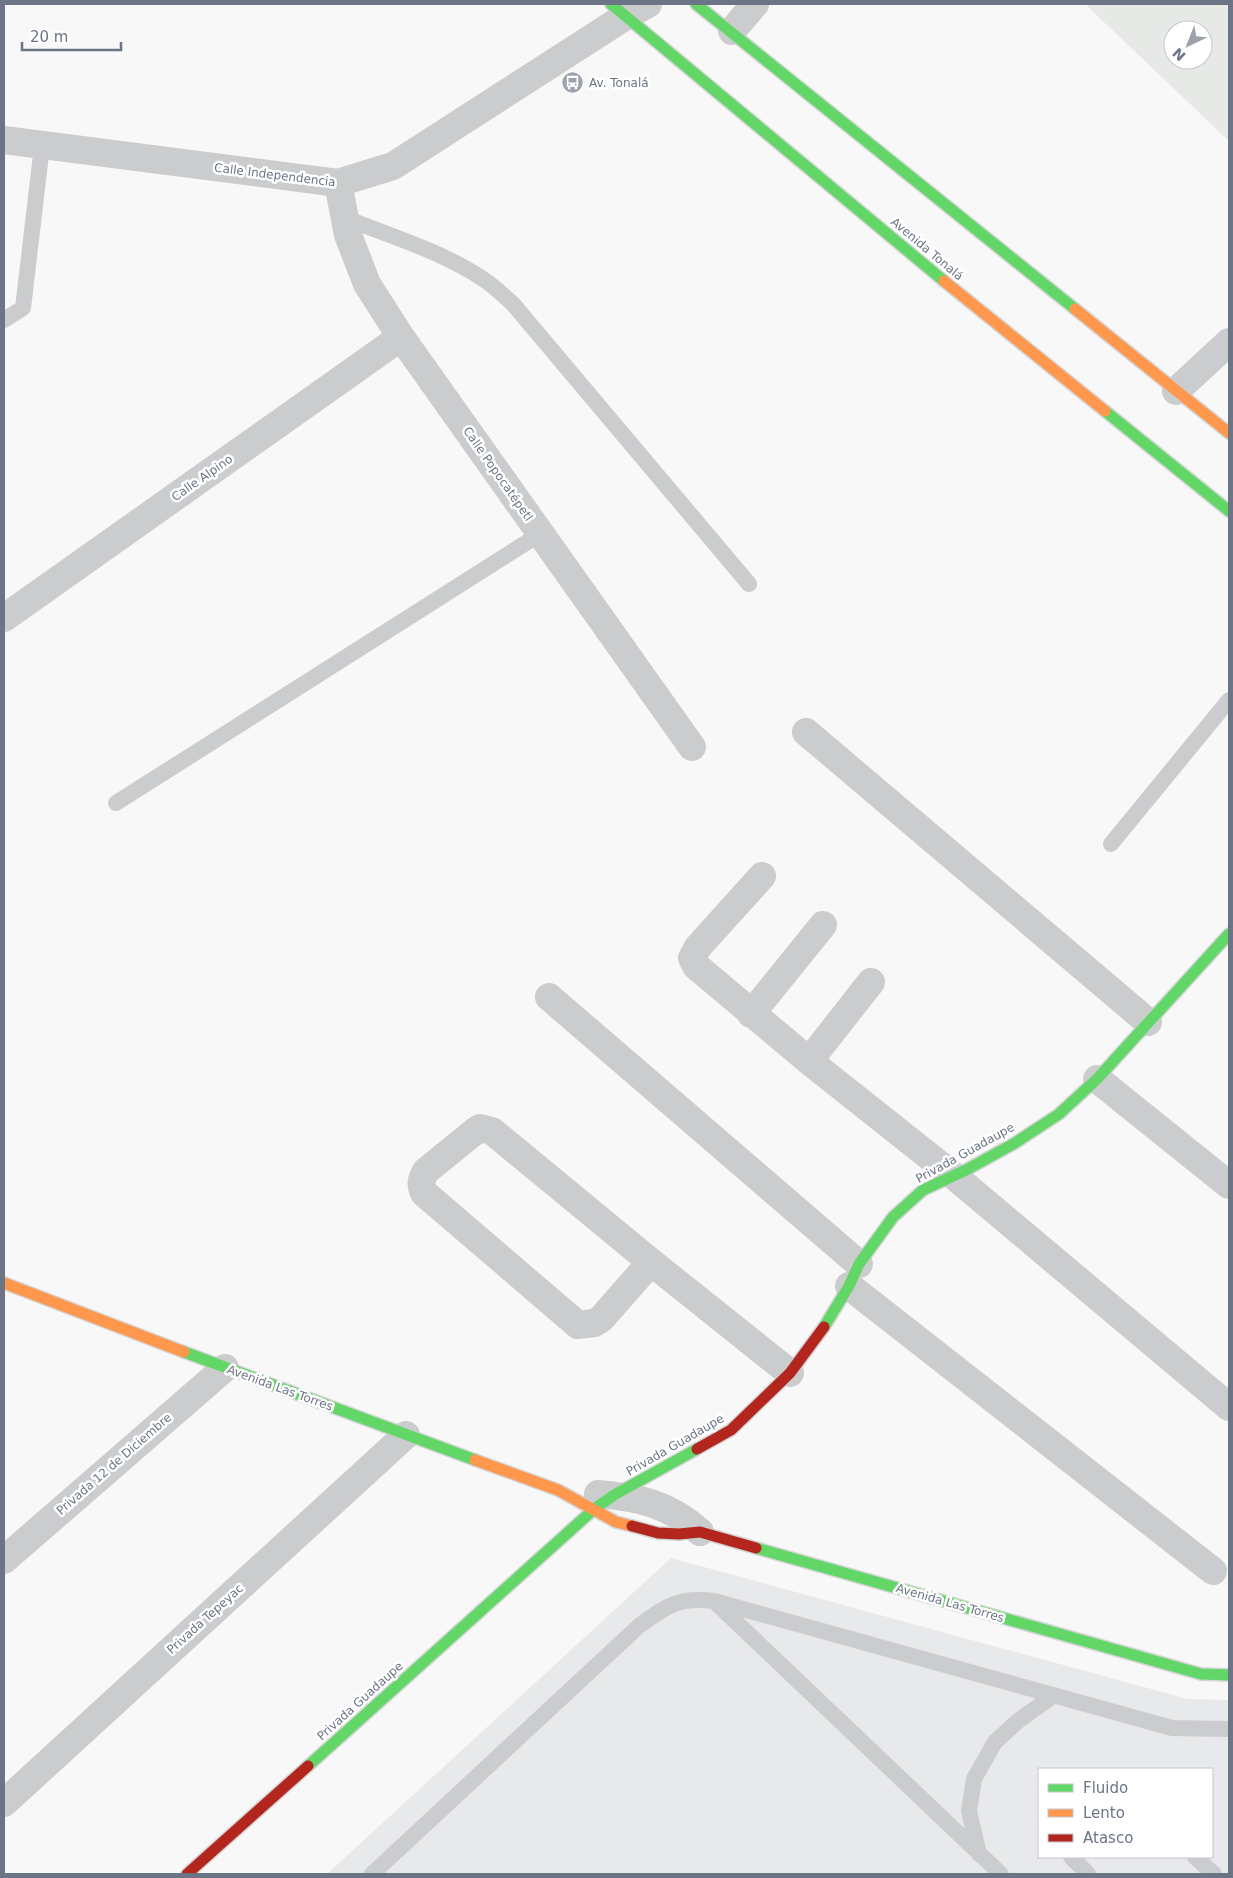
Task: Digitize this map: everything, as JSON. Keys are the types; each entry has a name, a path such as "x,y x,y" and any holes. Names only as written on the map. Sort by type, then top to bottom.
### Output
{"street":[{"path":"696,4 732,31 1229,433"},
{"path":"732,31 755,4"},
{"name":"Calle Independencia","path":"4,140 338,184 393,166 628,8"},
{"name":"Avenida Tonalá","path":"628,8 951,286 1229,511"},
{"name":"Calle Popocatépetl","path":"338,184 348,235 367,284 400,337 692,747"},
{"name":"Calle Alpino","path":"4,618 400,337"},
{"path":"1176,391 1229,342"},
{"path":"806,732 1148,1022"},
{"path":"762,876 698,947 692,958 696,966 751,1014 954,1176 1229,1407"},
{"path":"751,1014 823,926"},
{"name":"Privada Guadaupe","path":"187,1874 604,1502 730,1430 790,1373 819,1334 854,1275 893,1217 923,1190 954,1176 1015,1143 1059,1114 1097,1079 1229,934"},
{"path":"809,1061 872,982"},
{"path":"549,997 854,1275 1212,1571"},
{"path":"1097,1079 1229,1184"},
{"path":"651,1262 601,1319 594,1323 578,1325 430,1199 420,1186 422,1178 426,1171 474,1132 480,1128 492,1131 790,1373"},
{"name":"Avenida Las Torres","path":"4,1283 225,1368 558,1490 604,1502 642,1500 668,1509 685,1518 700,1532 1201,1674 1229,1675"},
{"name":"Privada 12 de Diciembre","path":"4,1560 225,1368"},
{"name":"Privada Tepeyac","path":"4,1803 406,1435"}],"lane":[{"path":"4,320 23,308 42,146"},
{"path":"345,218 459,266 486,281 513,304 749,584"},
{"path":"116,803 540,534"},
{"path":"1111,844 1229,700"},
{"path":"372,1874 640,1626 659,1612 685,1600 714,1601 1172,1728 1229,1729"},
{"path":"714,1601 1000,1874"},
{"path":"979,1854 969,1811 974,1779 995,1742 1018,1720 1054,1695"},
{"path":"1071,1858 1088,1874"},
{"path":"1196,1858 1214,1874"}],"shaded area":[{"path":"1085,4 1229,4 1229,141"},
{"path":"671,1558 1188,1699 1229,1700 1229,1874 327,1874"}],"traffic: fast":[{"path":"611,4 944,281"},
{"path":"696,4 1075,309"},
{"path":"1105,411 1229,511"},
{"path":"824,1327 849,1286 859,1264 893,1217 923,1190 966,1170 1015,1143 1059,1114 1097,1079 1229,934"},
{"path":"184,1352 475,1460"},
{"path":"308,1766 593,1510 614,1495 697,1449"},
{"path":"756,1548 1201,1674 1229,1675"}],"traffic: slow":[{"path":"944,281 1105,411"},
{"path":"1075,309 1229,433"},
{"path":"4,1283 184,1352"},
{"path":"475,1460 558,1490 616,1522 632,1526"}],"traffic: jam":[{"path":"697,1449 731,1430 790,1373 824,1327"},
{"path":"632,1526 658,1533 700,1532 756,1548"},
{"path":"187,1874 308,1766"}],"place":[{"name":"Av. Tonalá","path":"573,83"}]}
